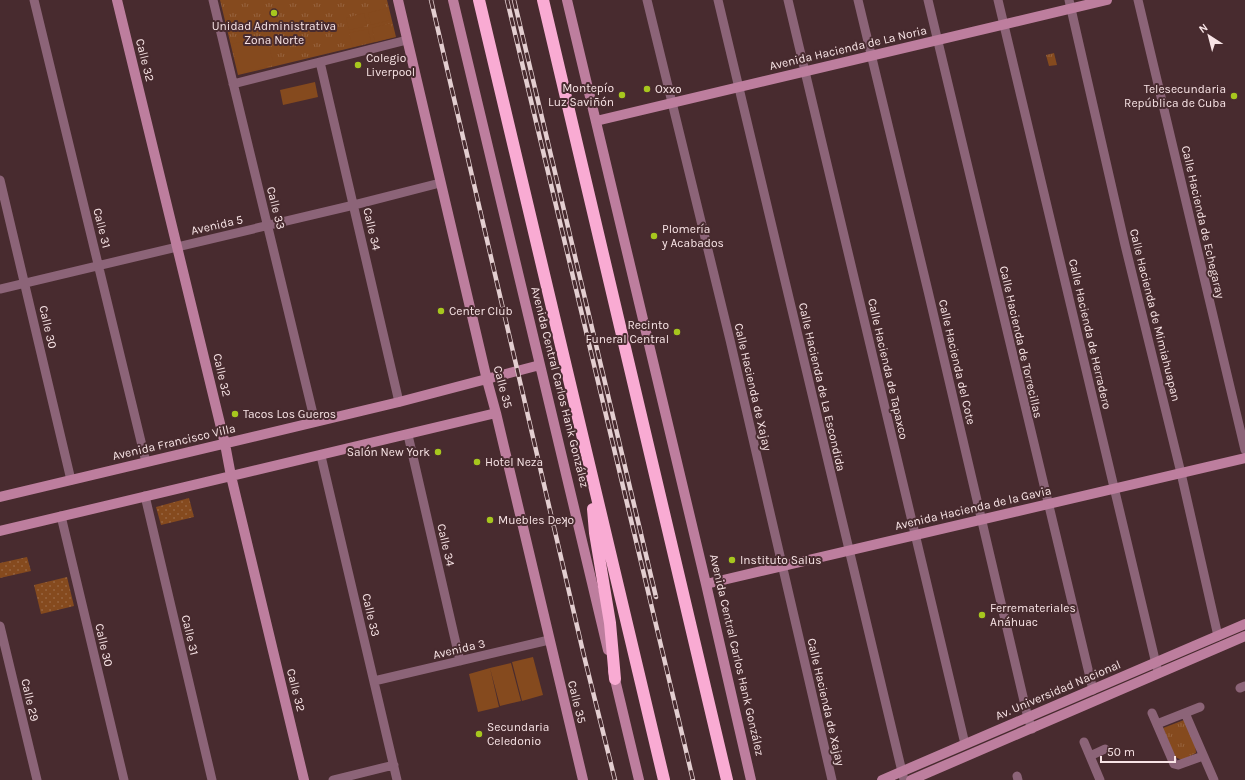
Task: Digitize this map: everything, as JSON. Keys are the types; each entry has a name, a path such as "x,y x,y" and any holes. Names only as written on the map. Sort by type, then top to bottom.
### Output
{"highway":[{"name":"Avenida Central Carlos Hank González","path":"479,0 664,780"},
{"path":"545,2 727,780"},
{"path":"591,474 595,533 610,623 615,679"}],"street":[{"name":"Calle 31","path":"34,0 146,462"},
{"name":"Calle 32","path":"117,0 178,246 225,444 231,476 304,780"},
{"name":"Calle 33","path":"213,0 315,422"},
{"name":"Calle 35","path":"398,0 440,183 583,780"},
{"name":"Avenida Central Carlos Hank González","path":"453,0 639,780"},
{"name":"Avenida Central Carlos Hank González","path":"567,0 706,584 751,780"},
{"name":"Calle Hacienda de Xajay","path":"647,0 730,340 832,780"},
{"name":"Calle Hacienda de La Escondida","path":"718,0 902,776"},
{"name":"Calle Hacienda de Tapaxco","path":"788,0 965,744"},
{"name":"Calle Hacienda del Cote","path":"858,0 1028,718 1032,729"},
{"name":"Calle Hacienda de Torrecillas","path":"928,0 1047,504 1093,690"},
{"name":"Calle Hacienda de Herradero","path":"998,0 1158,673"},
{"name":"Avenida Hacienda de La Noria","path":"596,121 1004,24 1070,4 1107,0"},
{"name":"Calle Hacienda de Echegaray","path":"1138,0 1245,450"},
{"name":"Calle Hacienda de Mimiahuapan","path":"1070,4 1125,245 1181,473 1218,636"},
{"path":"233,84 407,40"},
{"name":"Calle 34","path":"320,62 399,402"},
{"name":"Calle 30","path":"0,180 72,480"},
{"name":"Avenida 5","path":"0,289 268,226 440,183"},
{"name":"Avenida Francisco Villa","path":"0,497 399,402 540,365"},
{"path":"0,531 321,456 496,413"},
{"name":"Calle 34","path":"408,435 460,661"},
{"name":"Calle 33","path":"321,456 397,780"},
{"name":"Avenida Hacienda de la Gavia","path":"706,584 1245,458"},
{"name":"Calle 31","path":"145,496 212,780"},
{"name":"Calle 30","path":"61,516 124,780"},
{"name":"Av. Universidad Nacional","path":"882,780 902,776 965,744 1245,624"},
{"name":"Calle 29","path":"0,626 37,780"},
{"name":"Av. Universidad Nacional","path":"911,780 1245,636"},
{"name":"Avenida 3","path":"374,681 549,640"},
{"path":"1157,724 1200,707"},
{"path":"1152,713 1175,765 1178,766 1203,756"},
{"path":"1185,713 1214,780"},
{"path":"1084,742 1100,780"},
{"path":"1090,756 1105,749"},
{"path":"333,780 394,765"}],"green space":[{"path":"220,0 387,0 396,37 238,75"},
{"path":"387,8 390,20 371,25 368,13"},
{"path":"364,13 367,26 349,30 346,18"},
{"path":"391,23 394,37 375,42 372,28"},
{"path":"368,29 371,42 353,47 349,33"},
{"path":"266,35 274,65 239,74 232,44"},
{"path":"1054,53 1057,65 1049,66 1046,55"},
{"path":"315,82 318,97 283,105 280,90"},
{"path":"189,498 194,517 161,525 156,507"},
{"path":"27,557 31,571 0,578 0,563"},
{"path":"67,577 74,606 41,614 34,585"},
{"path":"533,657 543,695 522,701 512,662"},
{"path":"511,663 521,701 500,706 490,668"},
{"path":"490,668 499,707 478,712 469,674"},
{"path":"1184,720 1195,743 1196,753 1182,760 1175,757 1163,728"}],"railway":[{"path":"431,0 584,656 615,780"},
{"path":"507,0 693,780"},
{"path":"514,0 656,597"}],"place":[{"name":"Unidad Administrativa Zona Norte","path":"274,13"},
{"name":"Colegio Liverpool","path":"358,65"},
{"name":"Oxxo","path":"647,89"},
{"name":"Montepío Luz Saviñón","path":"622,95"},
{"name":"Telesecundaria República de Cuba","path":"1234,96"},
{"name":"Plomería y Acabados","path":"654,236"},
{"name":"Center Club","path":"441,311"},
{"name":"Recinto Funeral Central","path":"677,332"},
{"name":"Tacos Los Gueros","path":"235,414"},
{"name":"Salón New York","path":"438,452"},
{"name":"Hotel Neza","path":"477,462"},
{"name":"Muebles Deʞo","path":"490,520"},
{"name":"Instituto Salus","path":"732,560"},
{"name":"Ferremateriales Anáhuac","path":"982,615"},
{"name":"Secundaria Celedonio","path":"479,734"}]}
